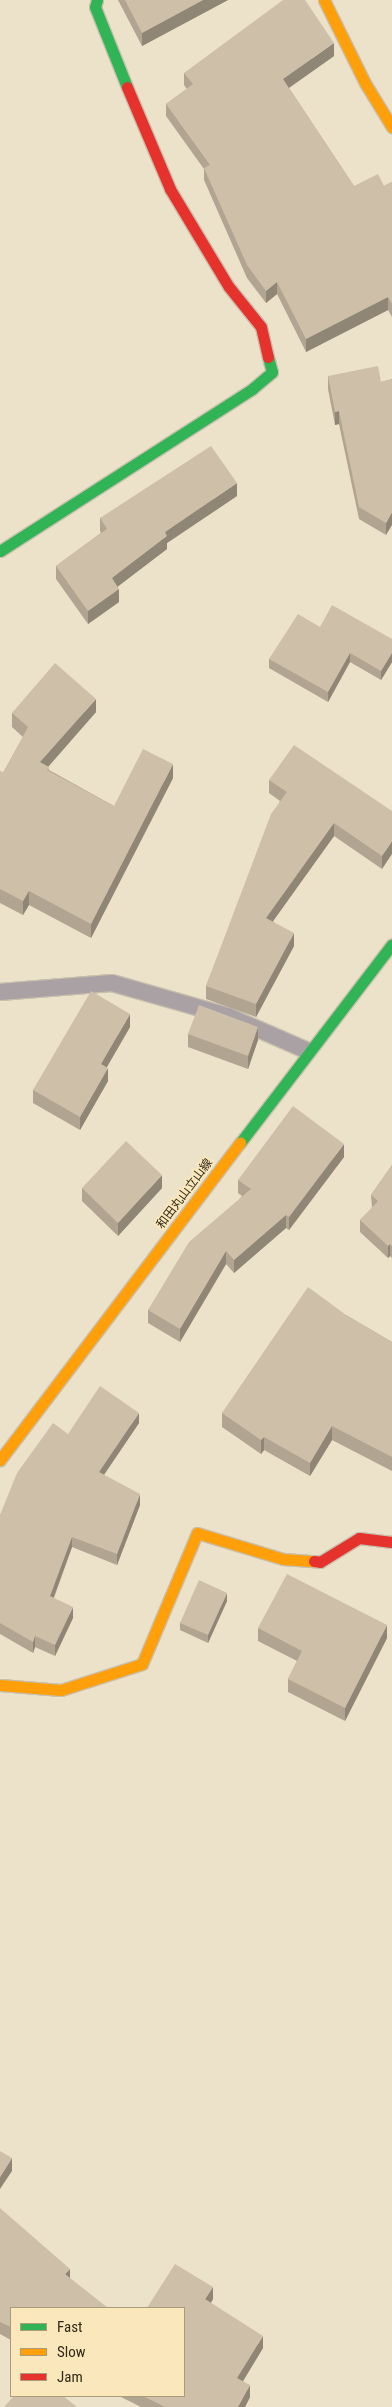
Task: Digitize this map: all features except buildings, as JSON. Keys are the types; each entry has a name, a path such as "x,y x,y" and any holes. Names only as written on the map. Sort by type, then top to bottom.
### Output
{"street":[{"path":"0,551 252,389 272,372 261,327 229,287 170,189 104,33 95,7 97,0"},
{"path":"324,0 365,83 392,127"},
{"name":"和田丸山立山線","path":"0,1460 308,1051 392,944"},
{"path":"0,1685 61,1690 142,1664 197,1533 283,1558 320,1562 358,1538 392,1542"}],"lane":[{"path":"0,992 112,983 228,1016 308,1051"}],"traffic: fast":[{"path":"97,0 95,7 127,87"},
{"path":"0,551 252,389 272,372 268,357"},
{"path":"240,1143 392,944"}],"traffic: slow":[{"path":"324,0 365,83 392,127"},
{"path":"0,1460 240,1143"},
{"path":"0,1685 61,1690 142,1664 197,1533 283,1559 314,1561"}],"traffic: jam":[{"path":"127,87 170,189 229,287 261,327 268,357"},
{"path":"314,1561 320,1562 359,1538 392,1542"}]}
